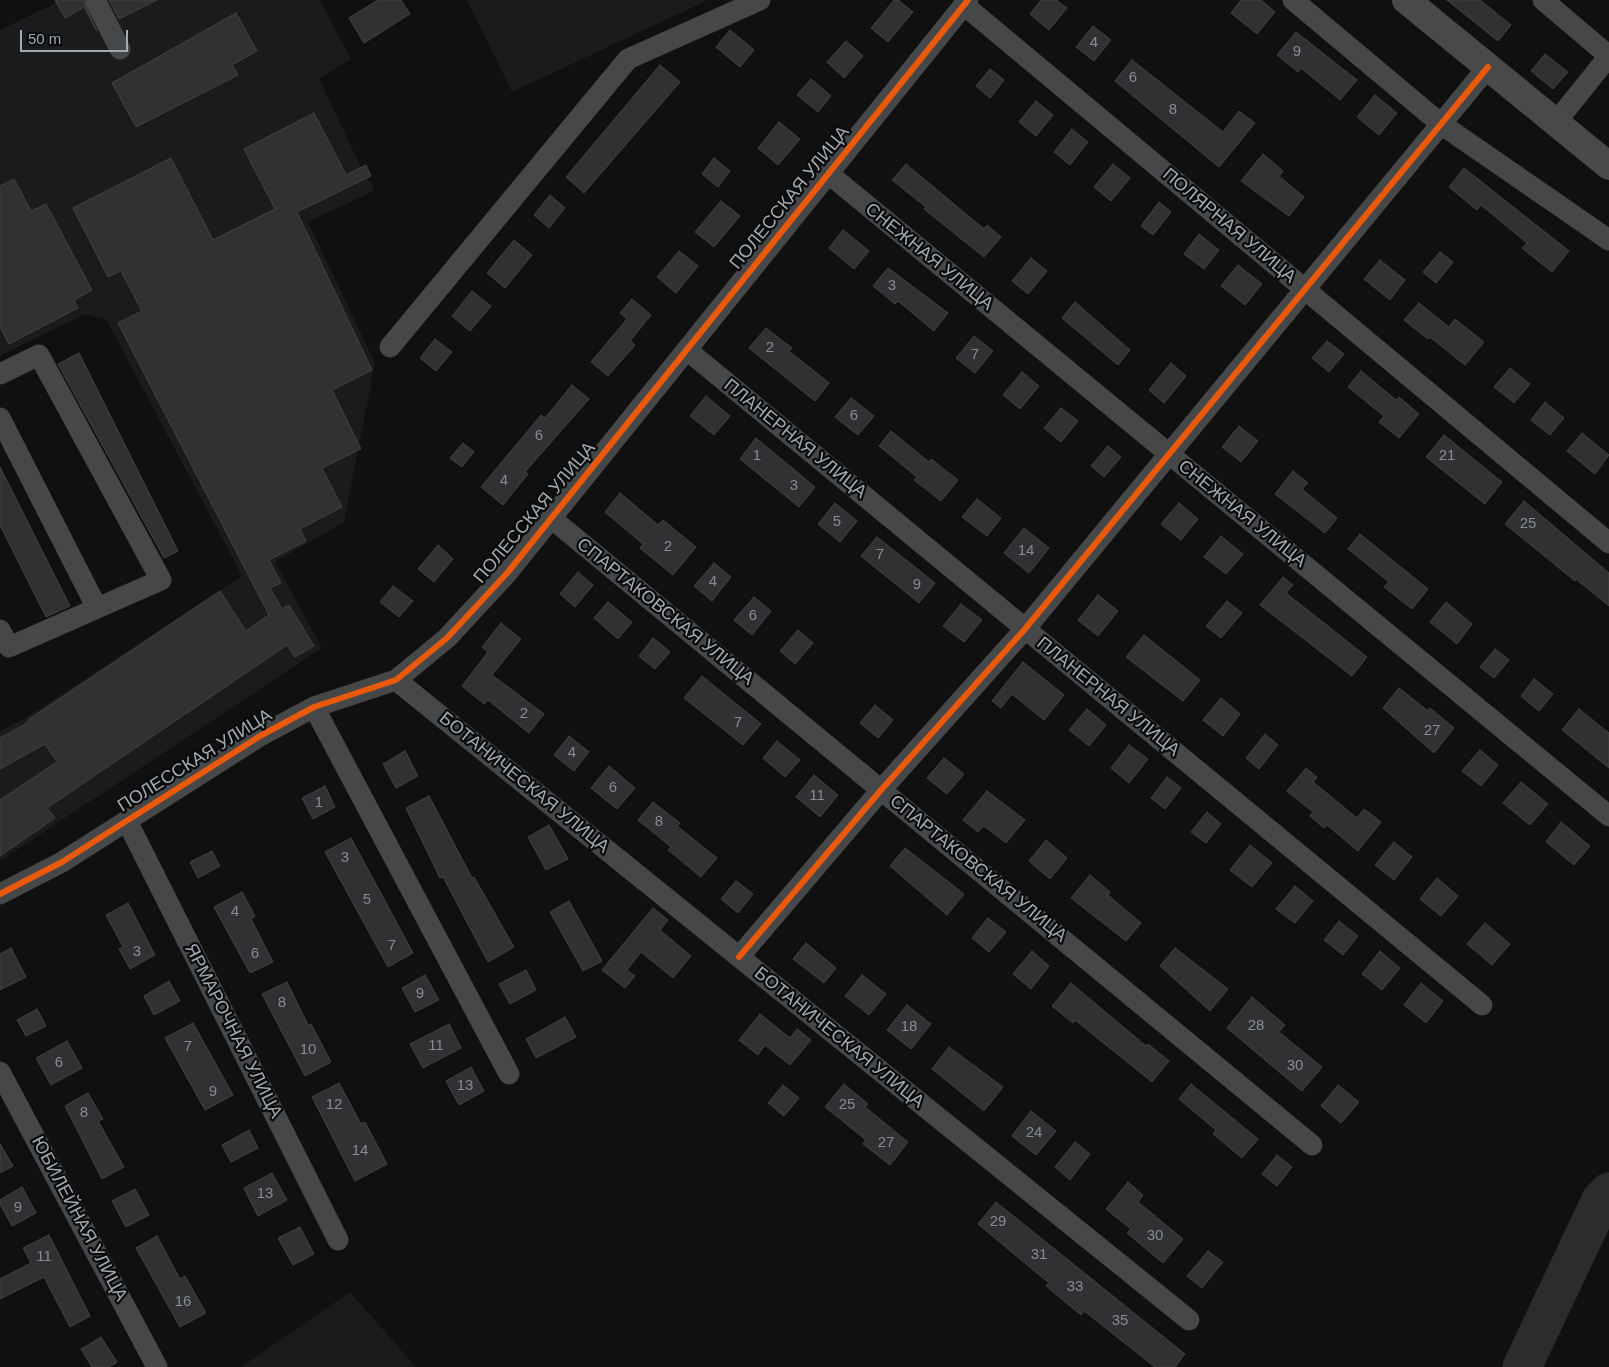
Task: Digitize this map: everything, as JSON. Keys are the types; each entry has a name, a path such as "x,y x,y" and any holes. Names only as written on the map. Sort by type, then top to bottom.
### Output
{"main road":[{"path":"1406,0 1609,166"}],"street":[{"path":"95,0 120,49"},
{"path":"390,347 628,59 760,0"},
{"path":"1293,0 1441,124 1609,240"},
{"path":"1543,0 1609,56 1556,122"},
{"name":"ПОЛЕССКАЯ УЛИЦА","path":"0,894 62,862 260,736 314,707 396,680 415,667 447,638 508,572 966,2"},
{"name":"ПОЛЯРНАЯ УЛИЦА","path":"966,2 1306,290 1609,542"},
{"path":"740,957 882,790 1025,629 1488,67"},
{"name":"СНЕЖНАЯ УЛИЦА","path":"829,174 1609,816"},
{"name":"ПЛАНЕРНАЯ УЛИЦА","path":"687,350 1482,1005"},
{"path":"0,374 39,355 160,580 9,647 0,630"},
{"path":"0,418 97,608"},
{"name":"СПАРТАКОВСКАЯ УЛИЦА","path":"551,518 1312,1145"},
{"name":"БОТАНИЧЕСКАЯ УЛИЦА","path":"396,680 1189,1320"},
{"path":"314,707 509,1074"},
{"name":"ЯРМАРОЧНАЯ УЛИЦА","path":"127,821 338,1240"},
{"name":"ЮБИЛЕЙНАЯ УЛИЦА","path":"0,1072 157,1367"}],"shaded area":[{"path":"62,0 320,0 351,59 319,79 362,169 375,190 308,222 375,363 344,522 275,562 322,648 0,861 0,732 35,712 242,576 106,319 85,314 0,356 0,30"},
{"path":"467,0 708,0 512,92"},
{"path":"350,1292 416,1367 241,1367"}],"building":[{"path":"55,0 83,0 97,31 84,7 65,18"},
{"path":"109,0 157,0 119,19"},
{"path":"378,0 401,0 410,14 364,43 349,18"},
{"path":"894,0 898,0 913,12 888,42 871,28"},
{"path":"1041,0 1056,0 1067,8 1049,30 1030,14"},
{"path":"1241,0 1261,0 1275,12 1257,34 1231,13"},
{"path":"1447,0 1480,0 1511,25 1498,41"},
{"path":"236,13 257,51 232,65 238,75 136,127 112,83"},
{"path":"1093,26 1111,40 1094,61 1076,47"},
{"path":"730,30 754,50 740,67 716,47"},
{"path":"1296,32 1357,80 1340,100 1301,68 1298,72 1277,55"},
{"path":"846,41 863,56 844,78 827,62"},
{"path":"1545,54 1568,72 1553,89 1531,71"},
{"path":"1132,60 1223,132 1239,111 1255,123 1219,167 1115,81"},
{"path":"660,65 680,82 584,193 566,177"},
{"path":"990,69 1004,80 990,98 976,86"},
{"path":"811,79 831,96 818,112 797,95"},
{"path":"1375,95 1397,113 1379,135 1357,117"},
{"path":"1036,101 1053,115 1036,136 1019,122"},
{"path":"314,113 346,175 366,165 371,176 297,212 372,370 332,390 361,449 322,468 342,507 300,529 306,541 269,560 281,583 270,588 282,609 289,605 314,646 295,657 287,645 47,808 55,818 0,856 0,800 57,762 45,744 0,769 0,738 29,722 28,720 220,591 246,631 269,615 118,323 142,311 121,271 108,277 73,208 171,158 213,240 275,209 244,149"},
{"path":"779,122 800,139 778,165 758,148"},
{"path":"1072,129 1088,142 1070,165 1054,152"},
{"path":"1263,154 1283,171 1279,176 1304,197 1289,216 1241,181"},
{"path":"714,158 730,171 718,187 702,174"},
{"path":"906,164 984,229 987,225 1001,237 984,257 924,209 926,207 892,180"},
{"path":"1113,164 1130,178 1111,201 1094,187"},
{"path":"1464,168 1569,251 1552,272 1522,248 1527,243 1481,205 1477,210 1449,187"},
{"path":"14,179 31,211 46,204 92,290 74,300 78,308 9,344 0,327 0,186"},
{"path":"550,195 565,208 549,228 534,215"},
{"path":"721,201 740,216 714,247 695,232"},
{"path":"1159,202 1171,212 1153,235 1141,226"},
{"path":"843,230 869,251 854,269 829,248"},
{"path":"1199,234 1219,250 1204,269 1184,254"},
{"path":"514,240 532,255 505,288 487,273"},
{"path":"679,251 698,266 676,293 657,277"},
{"path":"1440,252 1453,262 1436,283 1423,272"},
{"path":"1031,258 1047,271 1028,294 1012,281"},
{"path":"1380,260 1405,280 1390,300 1364,279"},
{"path":"1238,265 1262,284 1245,305 1221,286"},
{"path":"888,268 948,313 934,331 898,301 895,304 873,286"},
{"path":"472,291 491,306 470,331 452,316"},
{"path":"632,299 651,315 630,341 635,345 608,376 591,362 627,319 620,313"},
{"path":"1075,302 1130,350 1118,365 1062,318"},
{"path":"1419,303 1449,327 1455,319 1484,342 1465,365 1430,337 1428,339 1404,320"},
{"path":"766,328 792,348 789,351 829,383 815,401 749,348"},
{"path":"974,336 993,351 975,373 956,358"},
{"path":"435,339 452,352 436,371 420,358"},
{"path":"1327,341 1344,354 1329,372 1312,358"},
{"path":"79,353 178,551 164,558 58,364"},
{"path":"1171,363 1186,376 1164,403 1149,390"},
{"path":"1510,368 1530,384 1514,403 1494,387"},
{"path":"1361,371 1396,400 1399,397 1419,414 1399,438 1379,422 1384,416 1348,387"},
{"path":"1022,372 1039,386 1020,409 1003,395"},
{"path":"572,385 589,399 525,472 528,474 503,505 481,487 541,415 545,418"},
{"path":"706,396 730,416 714,435 690,416"},
{"path":"851,398 874,416 858,435 835,417"},
{"path":"1545,402 1564,418 1550,435 1531,420"},
{"path":"1061,408 1078,421 1061,442 1044,428"},
{"path":"1239,426 1258,441 1241,462 1222,447"},
{"path":"891,431 929,462 931,459 958,480 941,501 914,480 917,477 879,446"},
{"path":"1582,433 1609,455 1595,474 1567,451"},
{"path":"1444,435 1502,482 1485,504 1426,457"},
{"path":"756,438 815,487 799,507 740,459"},
{"path":"463,443 474,452 462,467 450,458"},
{"path":"1108,446 1121,457 1104,477 1091,466"},
{"path":"0,467 70,606 46,617 0,525"},
{"path":"1293,471 1308,483 1302,489 1337,518 1325,533 1275,494"},
{"path":"620,493 658,525 663,520 696,547 673,575 640,548 643,544 605,512"},
{"path":"977,499 1001,518 987,536 962,517"},
{"path":"1524,501 1609,573 1609,606 1505,524"},
{"path":"835,503 857,521 840,542 818,524"},
{"path":"1179,503 1198,519 1181,540 1161,524"},
{"path":"1024,528 1049,548 1029,573 1004,553"},
{"path":"1360,534 1428,589 1412,609 1384,587 1389,582 1348,549"},
{"path":"1221,536 1243,554 1226,574 1204,557"},
{"path":"877,537 935,583 919,603 861,556"},
{"path":"438,545 453,559 434,582 418,569"},
{"path":"714,563 731,577 712,601 694,586"},
{"path":"578,572 593,585 575,607 560,594"},
{"path":"1283,577 1293,585 1286,593 1367,657 1352,676 1260,605"},
{"path":"393,586 413,601 399,617 380,602"},
{"path":"1098,595 1118,611 1098,636 1078,620"},
{"path":"754,597 771,611 752,635 734,620"},
{"path":"1227,601 1242,613 1221,638 1206,626"},
{"path":"608,602 632,622 618,639 594,618"},
{"path":"1446,602 1472,624 1457,644 1430,622"},
{"path":"961,604 982,620 964,642 943,626"},
{"path":"501,623 521,639 492,675 544,714 529,733 488,700 484,704 462,686 488,652 482,647"},
{"path":"798,630 813,643 795,664 780,651"},
{"path":"1144,635 1200,680 1183,701 1126,657"},
{"path":"653,638 670,652 655,669 639,656"},
{"path":"1495,649 1509,660 1494,678 1480,667"},
{"path":"1023,662 1064,695 1044,720 1012,694 1001,708 992,701"},
{"path":"702,676 761,724 743,745 684,698"},
{"path":"1534,679 1553,694 1539,711 1521,696"},
{"path":"1399,688 1428,711 1430,708 1454,728 1434,753 1383,708"},
{"path":"1221,698 1240,714 1223,736 1203,720"},
{"path":"875,705 893,720 878,738 860,723"},
{"path":"1087,709 1106,725 1089,746 1069,730"},
{"path":"1579,709 1609,733 1609,768 1562,730"},
{"path":"1265,734 1278,745 1259,769 1246,758"},
{"path":"569,736 589,752 574,771 554,755"},
{"path":"777,741 800,760 785,777 763,758"},
{"path":"1129,745 1148,759 1129,783 1111,768"},
{"path":"1480,750 1498,765 1481,786 1462,771"},
{"path":"405,751 418,776 396,788 383,764"},
{"path":"944,758 964,774 947,794 927,778"},
{"path":"609,766 635,788 617,809 591,788"},
{"path":"1306,768 1317,777 1313,782 1357,818 1364,809 1381,822 1358,851 1327,825 1324,828 1310,816 1313,812 1287,791"},
{"path":"814,775 838,795 820,817 796,797"},
{"path":"1167,777 1181,788 1165,809 1151,798"},
{"path":"1521,782 1548,804 1530,825 1503,803"},
{"path":"325,786 335,807 313,819 302,798"},
{"path":"987,791 1025,820 1006,843 984,826 978,832 963,820"},
{"path":"429,796 472,878 474,877 514,947 488,962 443,877 440,878 406,808"},
{"path":"653,802 680,823 677,826 717,858 701,877 668,850 671,847 638,820"},
{"path":"1207,812 1221,824 1206,843 1191,832"},
{"path":"1561,822 1590,846 1574,865 1546,842"},
{"path":"549,825 568,859 546,870 528,837"},
{"path":"351,838 413,953 388,967 325,852"},
{"path":"1046,840 1067,858 1050,879 1029,861"},
{"path":"1394,842 1412,857 1394,880 1375,865"},
{"path":"1250,845 1272,863 1252,887 1230,870"},
{"path":"905,848 964,894 947,915 890,866"},
{"path":"212,851 220,866 198,878 190,862"},
{"path":"1090,875 1110,892 1108,895 1141,923 1126,941 1071,898"},
{"path":"1437,878 1458,896 1441,916 1420,899"},
{"path":"736,881 753,894 738,913 721,899"},
{"path":"1295,886 1313,901 1295,923 1276,909"},
{"path":"242,892 255,916 251,919 273,962 250,973 214,907"},
{"path":"569,901 602,961 583,971 550,912"},
{"path":"128,903 155,955 130,969 119,949 123,947 106,915"},
{"path":"653,908 668,920 660,930 691,956 673,978 641,952 627,970 635,976 625,988 602,970"},
{"path":"988,918 1006,932 989,952 972,938"},
{"path":"1339,921 1358,936 1343,955 1324,940"},
{"path":"1485,923 1510,944 1492,965 1467,944"},
{"path":"806,943 836,968 824,983 793,959"},
{"path":"11,948 26,977 0,990 0,954"},
{"path":"1175,948 1228,989 1210,1011 1160,966"},
{"path":"1032,951 1049,966 1031,989 1013,974"},
{"path":"1380,951 1400,968 1382,990 1362,974"},
{"path":"526,970 536,990 510,1004 499,984"},
{"path":"425,975 439,1000 415,1012 402,988"},
{"path":"862,975 886,994 869,1015 845,996"},
{"path":"169,981 180,1001 154,1015 144,996"},
{"path":"287,982 308,1025 311,1024 331,1062 305,1076 262,994"},
{"path":"1071,983 1146,1046 1148,1044 1169,1061 1152,1082 1075,1020 1073,1023 1052,1006"},
{"path":"1421,983 1443,1001 1426,1023 1404,1005"},
{"path":"1252,997 1285,1025 1279,1032 1322,1067 1302,1091 1227,1028"},
{"path":"907,1005 931,1024 911,1049 887,1030"},
{"path":"37,1009 46,1026 26,1036 17,1020"},
{"path":"760,1014 790,1038 797,1029 811,1040 790,1065 765,1045 758,1055 739,1040"},
{"path":"565,1017 576,1037 536,1058 526,1039"},
{"path":"193,1023 233,1095 205,1110 165,1038"},
{"path":"449,1024 461,1048 423,1068 410,1044"},
{"path":"67,1041 82,1068 51,1085 36,1058"},
{"path":"949,1047 1003,1087 984,1111 932,1069"},
{"path":"471,1067 484,1091 459,1105 446,1081"},
{"path":"339,1083 361,1124 365,1122 387,1164 355,1181 312,1097"},
{"path":"844,1084 868,1104 865,1107 908,1142 890,1165 863,1144 866,1140 825,1107"},
{"path":"1191,1084 1258,1139 1242,1158 1213,1134 1216,1130 1179,1099"},
{"path":"783,1085 799,1098 784,1116 768,1103"},
{"path":"1338,1085 1359,1102 1341,1123 1321,1106"},
{"path":"88,1093 103,1119 98,1121 124,1167 102,1179 65,1106"},
{"path":"1031,1111 1056,1131 1036,1155 1012,1136"},
{"path":"249,1130 258,1148 231,1162 222,1145"},
{"path":"1075,1142 1090,1154 1070,1180 1055,1167"},
{"path":"0,1144 13,1166 0,1173"},
{"path":"1277,1155 1292,1167 1277,1186 1262,1174"},
{"path":"272,1173 287,1200 258,1216 244,1188"},
{"path":"1128,1182 1143,1195 1138,1202 1183,1239 1163,1263 1127,1233 1131,1229 1106,1209"},
{"path":"22,1187 36,1213 12,1226 0,1204 0,1200"},
{"path":"135,1189 149,1215 126,1227 112,1201"},
{"path":"996,1202 1185,1354 1175,1367 1155,1367 1084,1311 1081,1315 1046,1286 1049,1283 978,1224"},
{"path":"300,1227 314,1254 293,1265 278,1238"},
{"path":"49,1235 90,1316 70,1327 44,1277 0,1299 0,1279 31,1263 23,1248"},
{"path":"157,1236 180,1279 185,1276 206,1313 180,1327 136,1248"},
{"path":"1208,1251 1223,1262 1202,1288 1187,1276"},
{"path":"101,1337 117,1362 109,1367 92,1367 81,1349"}],"taxiway":[{"path":"1522,1367 1601,1200 1609,1192"}],"cycle path":[{"path":"0,894 62,862 260,736 314,707 396,680 447,638 508,572 968,0"},
{"path":"739,957 881,790 1025,629 1488,67"}]}
